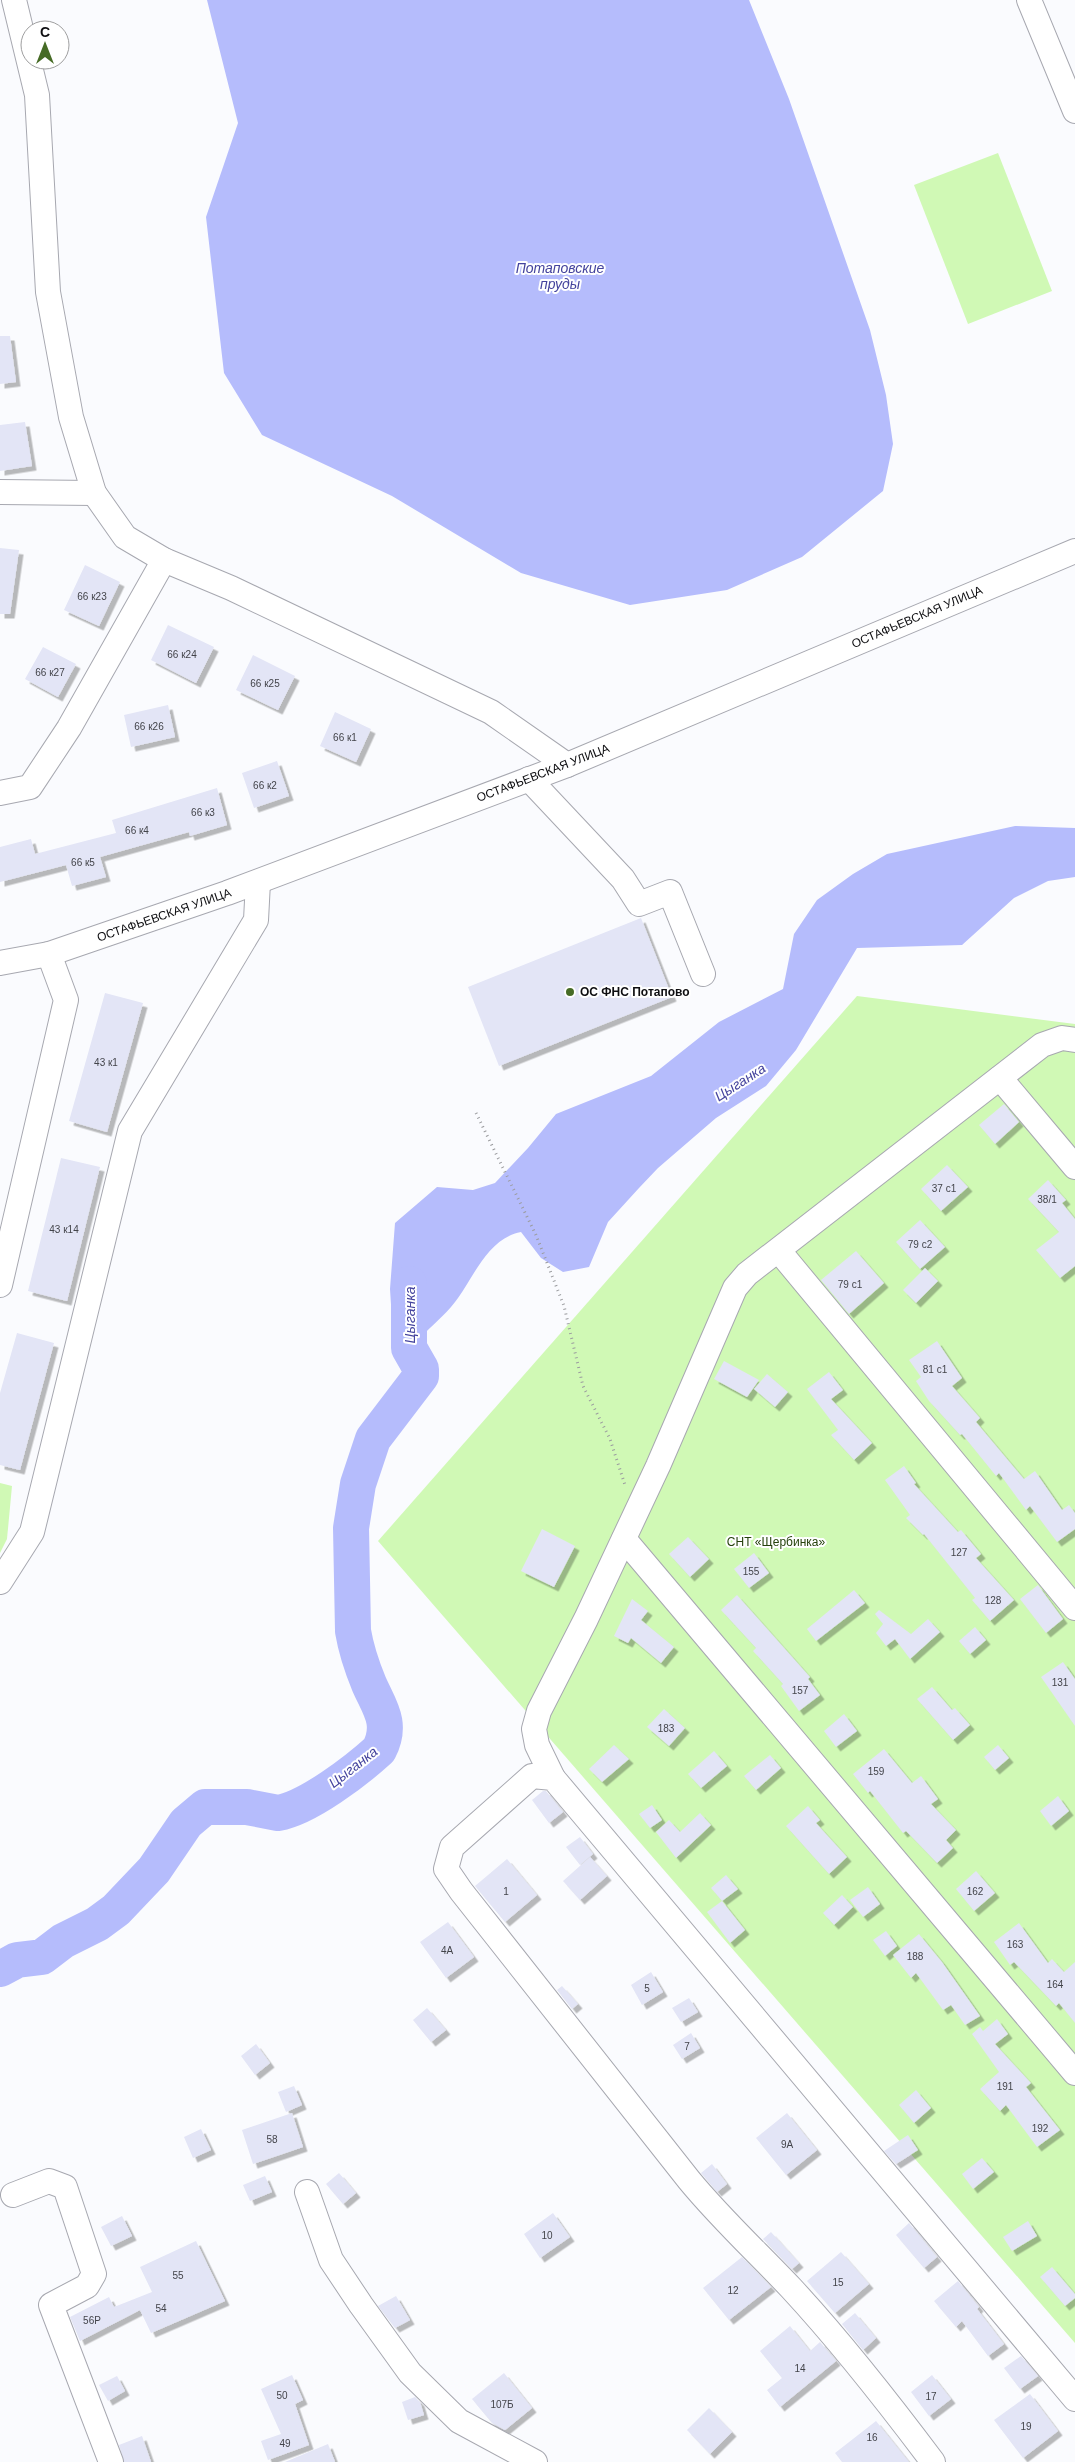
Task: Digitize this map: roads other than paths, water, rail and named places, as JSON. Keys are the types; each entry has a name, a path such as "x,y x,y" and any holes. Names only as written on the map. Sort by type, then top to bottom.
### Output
{"street":[{"path":"14,0 37,95 48,292 71,417 94,493 125,537 164,560 232,588 491,712 567,765"},
{"path":"1029,0 1073,103"},
{"path":"0,492 94,493"},
{"name":"ОСТАФЬЕВСКАЯ УЛИЦА","path":"0,963 49,954 258,882 567,765 1075,551"},
{"path":"0,793 30,787 69,728 164,560"},
{"path":"529,779 623,879 639,904 670,892 703,974"},
{"path":"0,1582 32,1532 130,1131 256,920 258,882"},
{"path":"0,1285 66,1000 49,954"},
{"path":"1075,1040 1062,1038 1042,1045 747,1274 728,1301 624,1539 539,1711 534,1729 537,1745 553,1778 1075,2399"},
{"path":"1000,1078 1075,1167"},
{"path":"779,1251 1075,1608"},
{"path":"624,1539 1075,2074"},
{"path":"553,1778 532,1776 452,1847 446,1869 460,1891 689,2180 718,2215 791,2288 842,2345 933,2462"},
{"path":"13,2195 49,2181 64,2186 94,2274 87,2286 51,2305 111,2462"},
{"path":"307,2192 331,2260 410,2373 459,2421 535,2462"}],"water":[{"name":"Потаповские пруды","path":"207,0 749,0 789,99 870,330 886,395 893,444 883,491 802,557 727,590 630,605 521,573 392,496 262,435 224,373 206,217 238,123"},
{"path":"1015,826 1075,828 1075,877 1048,881 1014,898 962,945 857,948 796,1050 766,1086 716,1118 658,1168 608,1222 589,1267 563,1272 541,1258 521,1232 500,1241 491,1249 447,1312 425,1333 409,1333 392,1320 390,1289 395,1223 437,1187 473,1190 495,1183 528,1148 556,1114 651,1076 719,1022 783,989 794,934 817,900 853,874 887,854"}],"waterway":[{"name":"Цыганка","path":"0,1969 17,1960 42,1957 63,1941 97,1924 116,1910 154,1870 186,1823 205,1807 247,1807 278,1813 290,1810 332,1787 379,1750 385,1732 385,1723 364,1671 353,1631 351,1528 358,1484 373,1439 421,1376 421,1369 409,1348 409,1284"}],"place":[{"name":"ОС ФНС Потапово","path":"570,992"}],"park label":[{"name":"СНТ «Щербинка»","path":"776,1542"}]}
